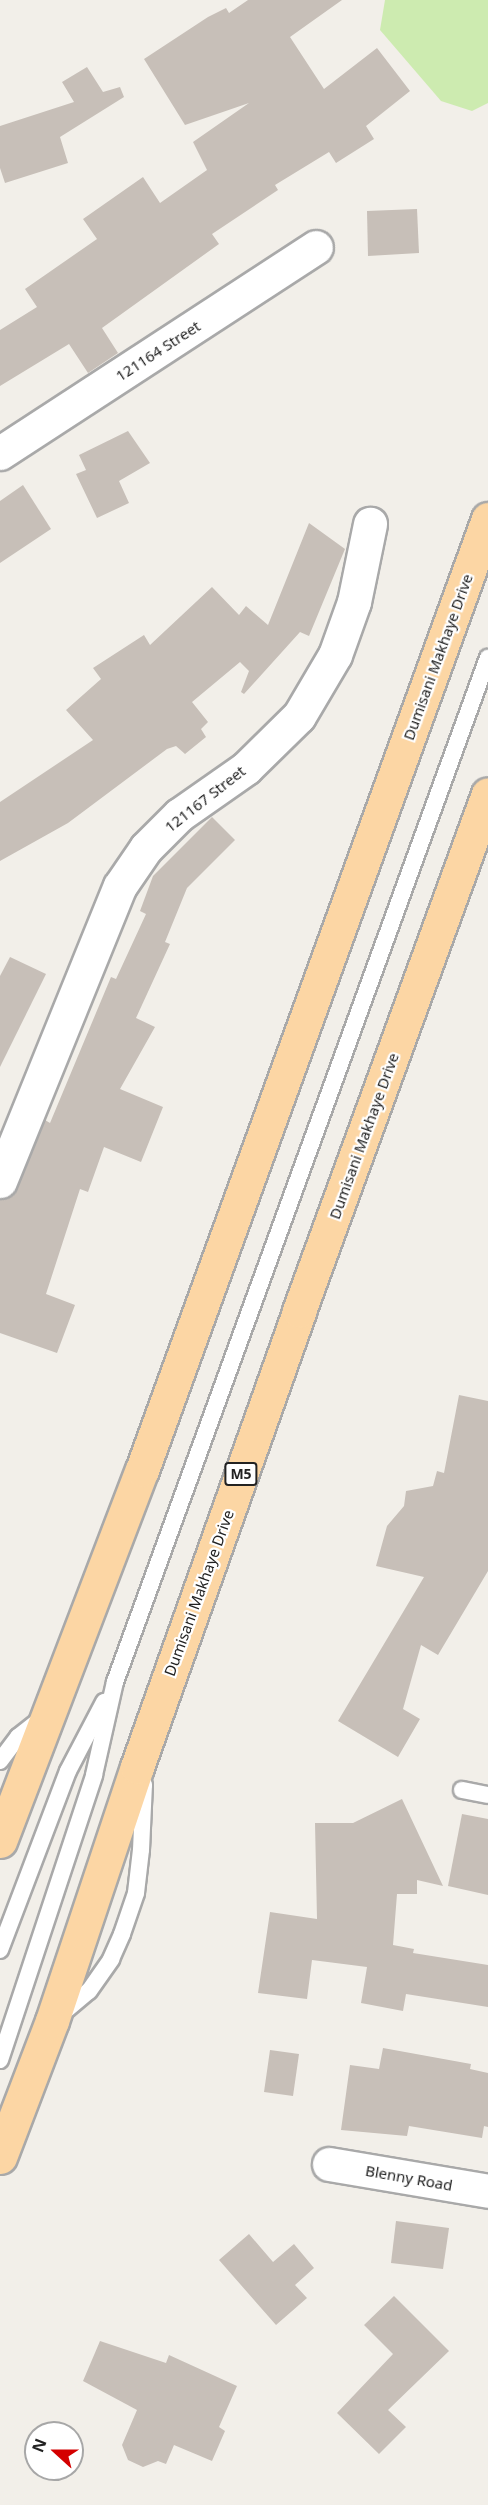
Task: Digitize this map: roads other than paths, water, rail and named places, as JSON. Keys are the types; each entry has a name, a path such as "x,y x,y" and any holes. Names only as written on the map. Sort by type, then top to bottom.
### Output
{"main road":[{"name":"Dumisani Makhaye Drive","path":"0,1840 51,1712 488,519"},
{"name":"Dumisani Makhaye Drive","path":"0,2157 52,2021 136,1767 488,794"}],"street":[{"name":"121164 Street","path":"0,453 316,247"},
{"name":"121167 Street","path":"0,1181 120,886 146,848 179,815 246,768 299,716 338,644 356,592 370,524"},
{"name":"Blenny Road","path":"329,2164 488,2192"}],"lane":[{"path":"0,2060 94,1775 115,1682 488,658"},
{"path":"0,1950 68,1771 115,1682"},
{"path":"0,1761 18,1737 51,1712"},
{"path":"462,1790 488,1795"}]}
